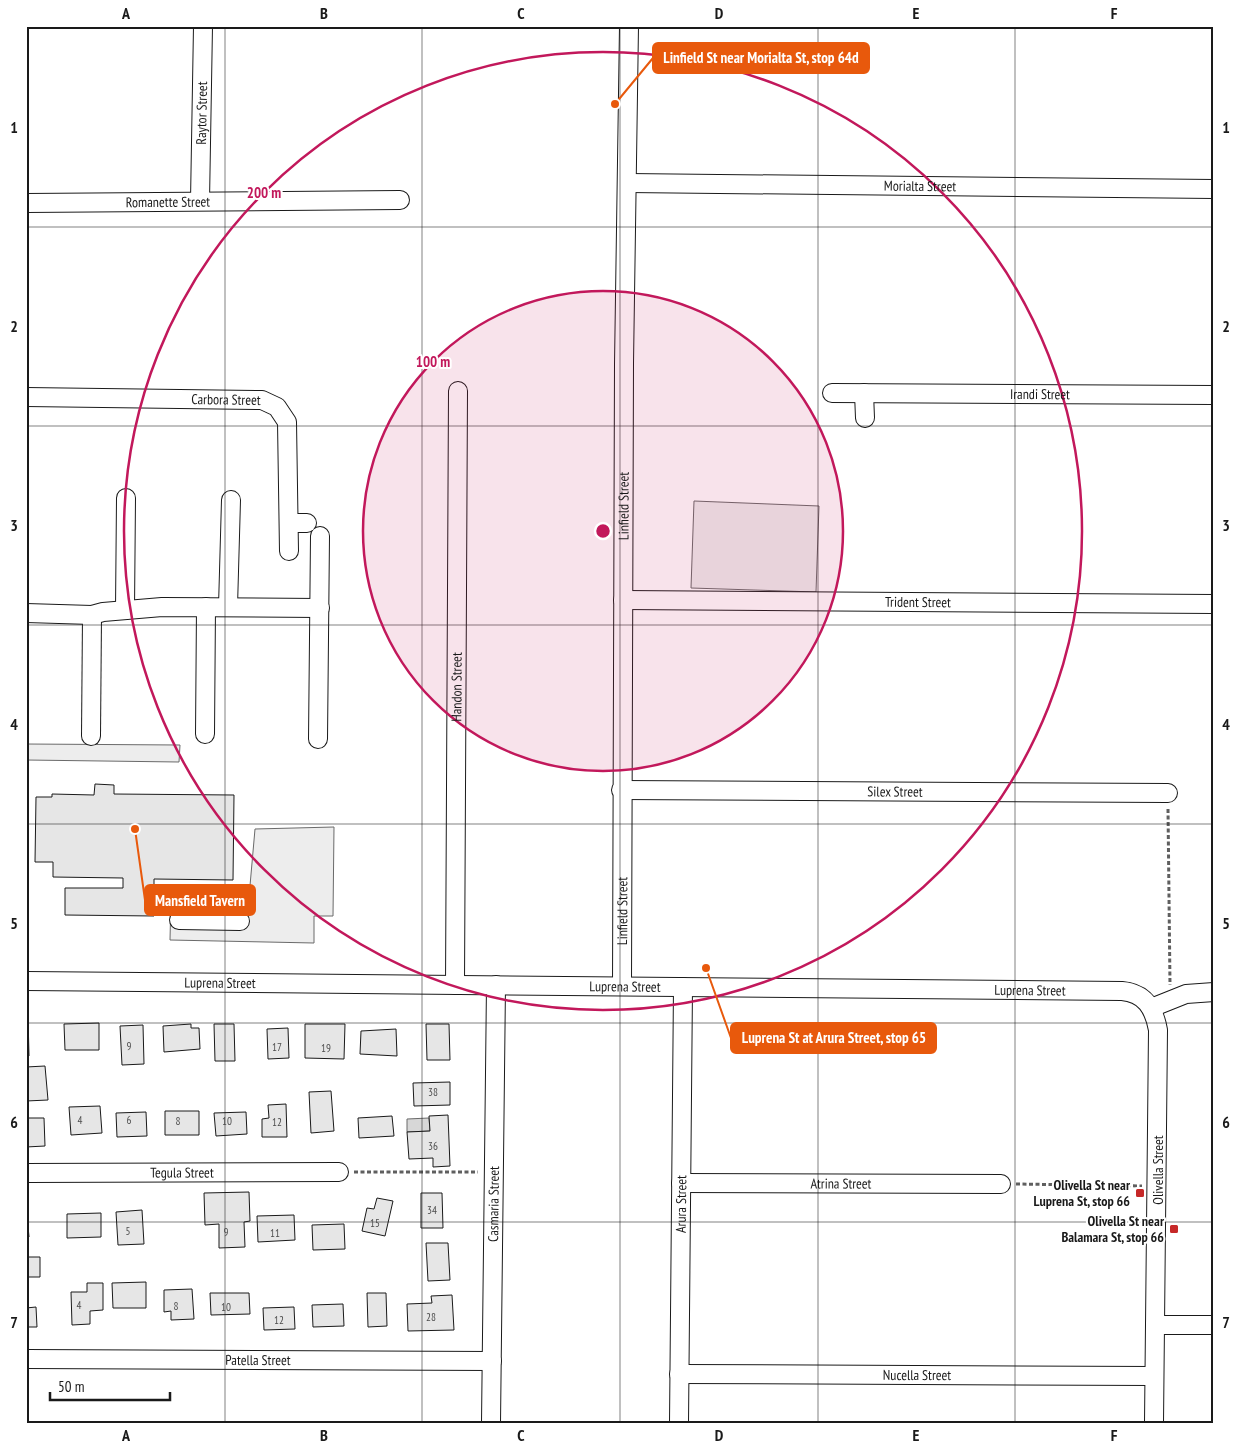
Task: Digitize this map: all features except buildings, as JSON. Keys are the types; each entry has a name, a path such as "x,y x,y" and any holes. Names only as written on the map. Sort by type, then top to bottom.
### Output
{"street":[{"name":"Raytor Street","path":"200,202 203,26"},
{"name":"Linfield Street","path":"622,986 621,790 624,364 629,26"},
{"name":"Morialta Street","path":"628,183 1214,189"},
{"name":"Romanette Street","path":"26,202 400,200"},
{"name":"Handon Street","path":"455,986 458,390"},
{"name":"Irandi Street","path":"832,393 1214,395"},
{"path":"864,393 865,418"},
{"name":"Carbora Street","path":"26,397 262,400 276,407 287,422 298,523 289,551"},
{"path":"125,610 126,498"},
{"path":"228,608 230,500"},
{"path":"318,739 320,536"},
{"name":"Trident Street","path":"623,600 1214,604"},
{"path":"26,613 92,615 162,607 320,608"},
{"path":"205,734 206,607"},
{"path":"91,736 92,615"},
{"name":"Silex Street","path":"621,790 1168,793"},
{"path":"179,920 240,921"},
{"name":"Luprena Street","path":"26,981 1122,990 1136,993 1145,999 1151,1008"},
{"name":"Casmaria Street","path":"491,1423 496,985"},
{"name":"Arura Street","path":"679,1423 683,987"},
{"path":"1151,1008 1186,994 1214,992"},
{"name":"Olivella Street","path":"1151,1008 1158,1030 1158,1186 1154,1423"},
{"name":"Tegula Street","path":"26,1174 339,1172"},
{"name":"Atrina Street","path":"681,1183 1001,1184"},
{"path":"1155,1325 1214,1325"},
{"name":"Patella Street","path":"26,1359 492,1361"},
{"name":"Nucella Street","path":"680,1374 1154,1376"}],"path":[{"path":"1168,793 1170,986"},
{"path":"339,1172 493,1172"},
{"path":"1001,1184 1158,1186"}],"shaded area":[{"path":"694,501 819,506 816,592 691,588"},
{"path":"26,744 180,745 179,762 26,760"},
{"path":"334,827 333,916 314,916 314,943 170,940 171,897 249,897 255,829"},
{"path":"429,1118 430,1131 407,1132 407,1119"}],"place":[{"name":"Linfield St near Morialta St, stop 64d","path":"615,104"},
{"name":"Mansfield Tavern","path":"135,829"},
{"name":"Luprena St at Arura Street, stop 65","path":"706,968"},
{"name":"Olivella St near Luprena St, stop 66","path":"1140,1193"},
{"name":"Olivella St near Balamara St, stop 66","path":"1174,1229"}]}
